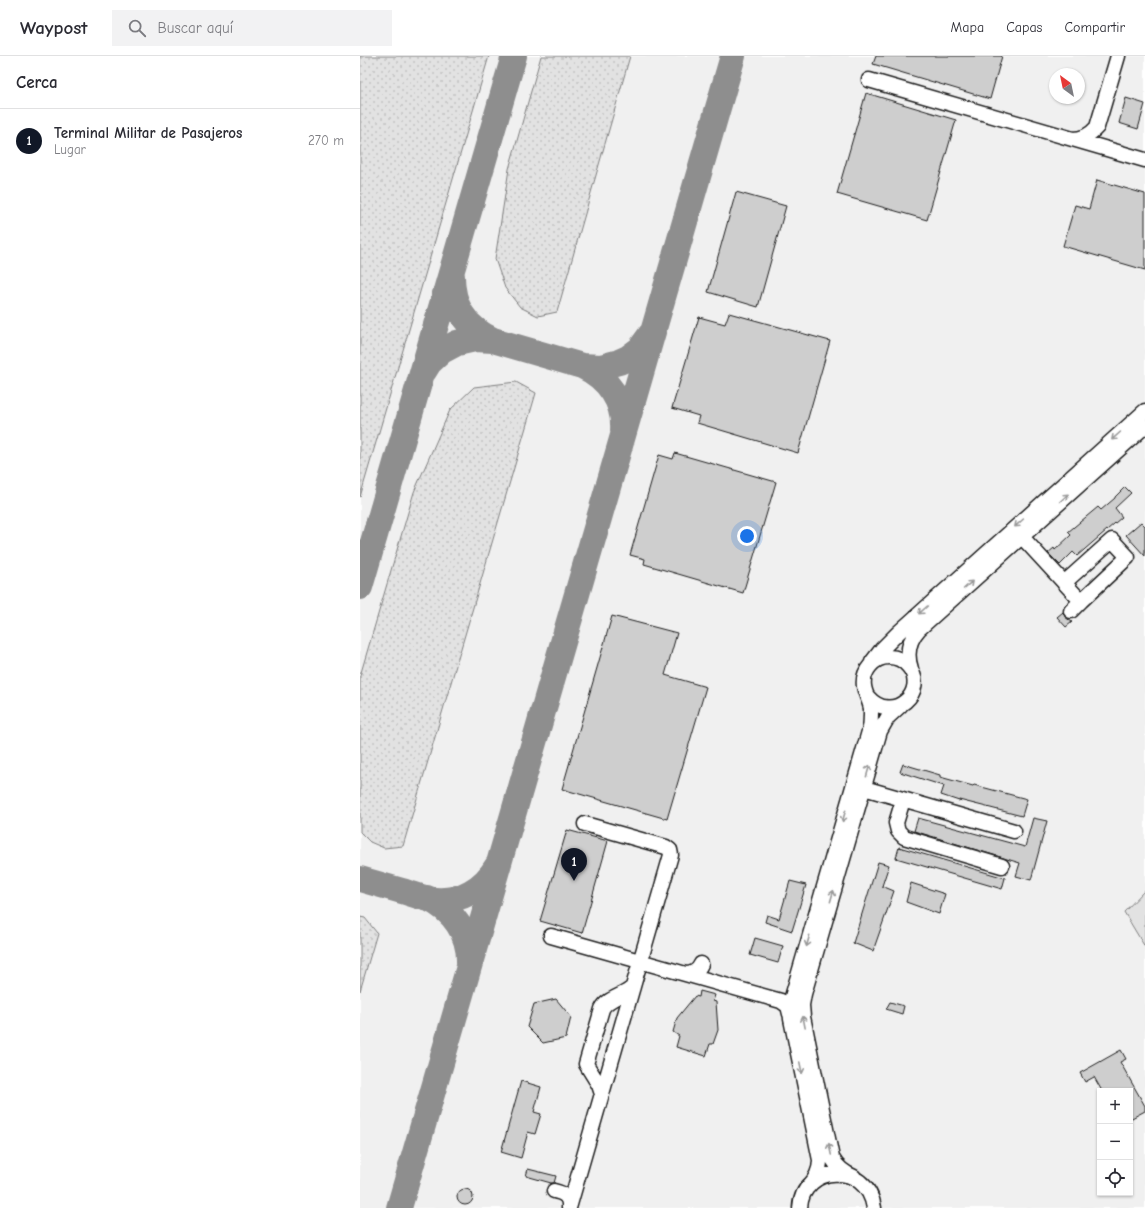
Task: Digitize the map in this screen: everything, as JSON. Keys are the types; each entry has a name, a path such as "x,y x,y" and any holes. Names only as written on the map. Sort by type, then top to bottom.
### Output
{"street":[{"path":"1072,139 1082,138 1090,134 1097,127 1118,56"},
{"path":"869,80 1145,160"},
{"path":"1100,118 1102,137 1109,146 1118,152"},
{"path":"901,705 889,708 883,707 872,702 865,691 864,678 866,672 882,649 1145,411"},
{"path":"790,1014 791,1003 864,788 882,726 892,712 911,696 914,689 915,682 909,664 908,652 914,634 1145,426"},
{"path":"1022,537 1081,601"},
{"path":"1064,583 1112,540 1128,557 1071,611"},
{"path":"869,666 880,658 894,657 906,664 911,669"},
{"path":"781,1001 789,998 799,983 870,728 870,708 868,697"},
{"path":"864,788 1014,832"},
{"path":"903,800 896,823 898,831 904,838 1002,866"},
{"path":"569,1208 602,1094 601,1078 623,1001 633,987 671,853 666,847 585,824"},
{"path":"551,936 781,1001 788,1006 820,1160 818,1174 803,1195 800,1208"},
{"path":"799,983 803,999 803,1017 832,1158 839,1168 862,1183 869,1191 875,1205"},
{"path":"601,1078 587,1066 586,1062 602,1009 607,1002 623,1001"},
{"path":"808,1187 815,1180 824,1176 844,1174 854,1177"},
{"path":"569,1208 568,1198 557,1192 569,1191 575,1185"}],"shaded area":[{"path":"360,56 1145,56 1145,1208 360,1208"},
{"path":"360,56 489,56 360,497"},
{"path":"541,56 630,56 557,312 538,316 520,307 505,288 495,259 509,169"},
{"path":"516,382 536,393 403,846 384,848 370,842 360,832 360,676 414,492 450,410 474,387"},
{"path":"1145,890 1145,947 1124,912"},
{"path":"360,917 365,918 377,933 360,991"}],"building":[{"path":"876,56 1002,56 990,99 873,64"},
{"path":"866,93 956,120 927,220 837,194"},
{"path":"1126,98 1145,104 1138,129 1119,123"},
{"path":"1097,180 1145,194 1145,270 1063,246 1075,205 1089,209"},
{"path":"736,192 786,206 758,307 708,292"},
{"path":"729,313 830,341 798,453 697,423 699,416 672,408 699,317 725,324"},
{"path":"675,453 776,482 743,593 644,564 645,559 630,555 659,455 673,459"},
{"path":"1125,487 1131,493 1115,508 1122,517 1077,556 1073,552 1060,565 1048,553 1054,548 1055,550 1071,535 1068,532 1098,507 1101,510"},
{"path":"1141,522 1145,526 1145,556 1126,535"},
{"path":"1063,612 1065,617 1072,622 1066,627 1057,617"},
{"path":"612,616 677,633 665,675 706,687 667,819 562,789"},
{"path":"903,764 940,775 940,777 1027,799 1022,816 959,801 941,795 944,786 900,772"},
{"path":"918,818 1025,847 1033,818 1047,821 1031,880 1016,876 1020,863 914,831"},
{"path":"567,830 608,841 582,933 540,921"},
{"path":"899,847 1005,878 1002,889 896,858"},
{"path":"878,862 889,865 882,886 894,891 873,951 853,943"},
{"path":"790,881 806,885 792,931 765,922 767,915 779,919"},
{"path":"911,883 945,894 939,914 906,902"},
{"path":"755,938 783,946 778,963 750,955"},
{"path":"700,991 715,995 713,1001 716,1002 718,1030 713,1044 710,1044 706,1056 676,1047 679,1036 673,1032 677,1018 695,996 699,997"},
{"path":"556,999 571,1017 566,1038 543,1043 527,1027 534,1004"},
{"path":"890,1002 904,1006 902,1014 886,1009"},
{"path":"1121,1050 1126,1059 1120,1062 1145,1106 1145,1111 1133,1117 1133,1088 1100,1088 1094,1077 1085,1082 1080,1073"},
{"path":"521,1081 541,1087 534,1112 541,1114 535,1134 528,1132 521,1158 501,1152"},
{"path":"528,1169 556,1176 554,1183 526,1176"},
{"path":"462,1189 468,1189 473,1194 471,1203 468,1205 462,1205 457,1200 457,1194"}],"taxiway":[{"path":"360,587 514,56"},
{"path":"399,1208 733,56"},
{"path":"452,276 454,297 462,314 475,329 493,340"},
{"path":"424,371 429,363 442,351 457,343 475,339 493,340 582,366 601,367 628,358 640,349 651,334"},
{"path":"582,366 600,377 613,392 621,410 623,431"},
{"path":"360,879 427,899 445,900 463,896 479,887 492,874 497,866"},
{"path":"427,898 445,909 458,924 467,942 469,963"}],"place":[{"name":"Terminal Militar de Pasajeros","path":"574,881"}]}
